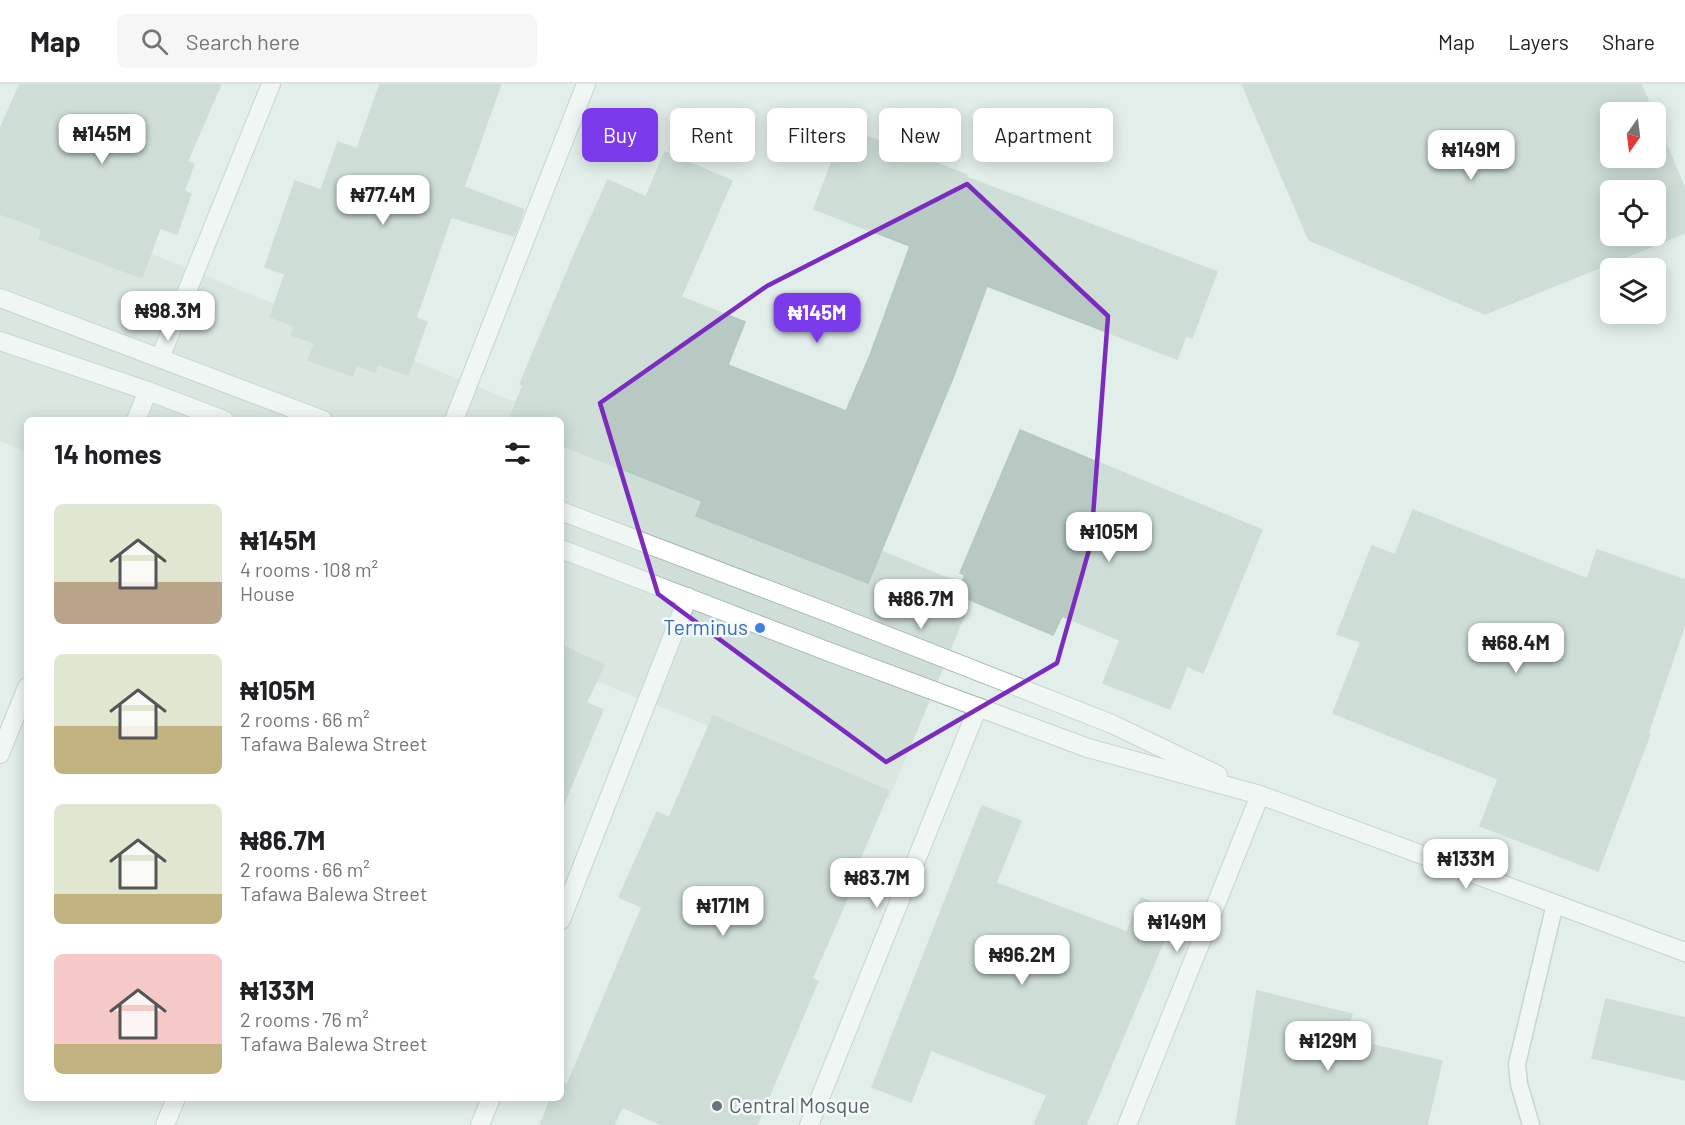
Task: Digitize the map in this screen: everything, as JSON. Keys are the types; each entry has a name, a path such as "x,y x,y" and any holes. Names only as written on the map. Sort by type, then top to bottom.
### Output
{"street":[{"path":"160,358 271,84"},
{"path":"455,417 586,84"},
{"path":"0,298 315,417"},
{"path":"0,341 148,391 216,417"},
{"path":"137,417 148,391"},
{"path":"564,512 1112,724 1260,795"},
{"path":"564,550 1088,748 1260,795 1685,952"},
{"path":"564,912 688,597"},
{"path":"0,754 24,694"},
{"path":"809,1125 978,707"},
{"path":"1127,1125 1260,795"},
{"path":"165,1125 175,1101"},
{"path":"480,1125 490,1101"}],"lane":[{"path":"1531,1125 1519,1084 1517,1064 1555,904"}],"highlighted area":[{"path":"967,184 1108,316 1091,543 1057,663 886,762 658,594 600,403 767,286"}],"shaded area":[{"path":"0,192 553,417 24,417 24,451 0,441"},
{"name":"Terminus","path":"564,421 976,589 889,799 564,668"}],"building":[{"path":"20,84 221,84 187,162 194,164 184,191 191,194 177,234 160,228 142,278 39,239 42,229 0,214 0,129"},
{"path":"380,84 501,84 464,187 524,210 514,236 451,217 416,318 427,322 408,375 378,364 375,372 357,365 352,376 308,360 315,343 291,335 295,326 270,317 285,274 265,267 295,181 321,190 338,142 357,149"},
{"path":"1242,84 1641,84 1649,102 1600,102 1600,168 1666,168 1666,144 1685,189 1685,233 1666,241 1666,180 1600,180 1600,246 1653,246 1623,258 1600,258 1600,267 1485,314 1309,240"},
{"path":"867,136 879,141 879,162 933,162 967,175 966,177 1217,272 1192,338 1186,336 1177,359 987,286 955,373 868,583 696,516 702,501 564,446 564,417 510,417 523,385 520,384 608,180 646,197 665,152 670,154 670,162 688,162 732,181 681,297 745,322 728,365 846,411 870,355 910,246 814,209 832,162 867,162"},
{"path":"1020,430 1262,530 1203,673 1187,666 1170,709 1103,683 1120,640 1062,616 1053,635 956,594 965,575 960,573"},
{"path":"1413,510 1587,579 1597,550 1685,580 1685,624 1648,733 1650,734 1598,871 1480,826 1498,779 1333,713 1361,642 1337,634 1372,546 1395,555"},
{"path":"564,646 604,665 586,703 603,710 564,803"},
{"path":"713,716 889,791 845,893 849,894 812,979 818,981 757,1125 662,1125 622,1107 614,1125 540,1125 550,1101 564,1101 564,1084 567,1085 642,907 619,897 657,812 669,818"},
{"path":"982,806 1021,821 996,883 1127,932 1141,898 1176,912 1086,1125 1034,1125 1047,1095 931,1050 911,1102 872,1087"},
{"path":"1257,991 1352,1014 1343,1038 1442,1061 1427,1125 1236,1125"},
{"path":"1606,999 1685,1018 1685,1080 1592,1058"}],"place":[{"name":"Terminus","path":"760,628"},
{"name":"Central Mosque","path":"717,1106"}]}
